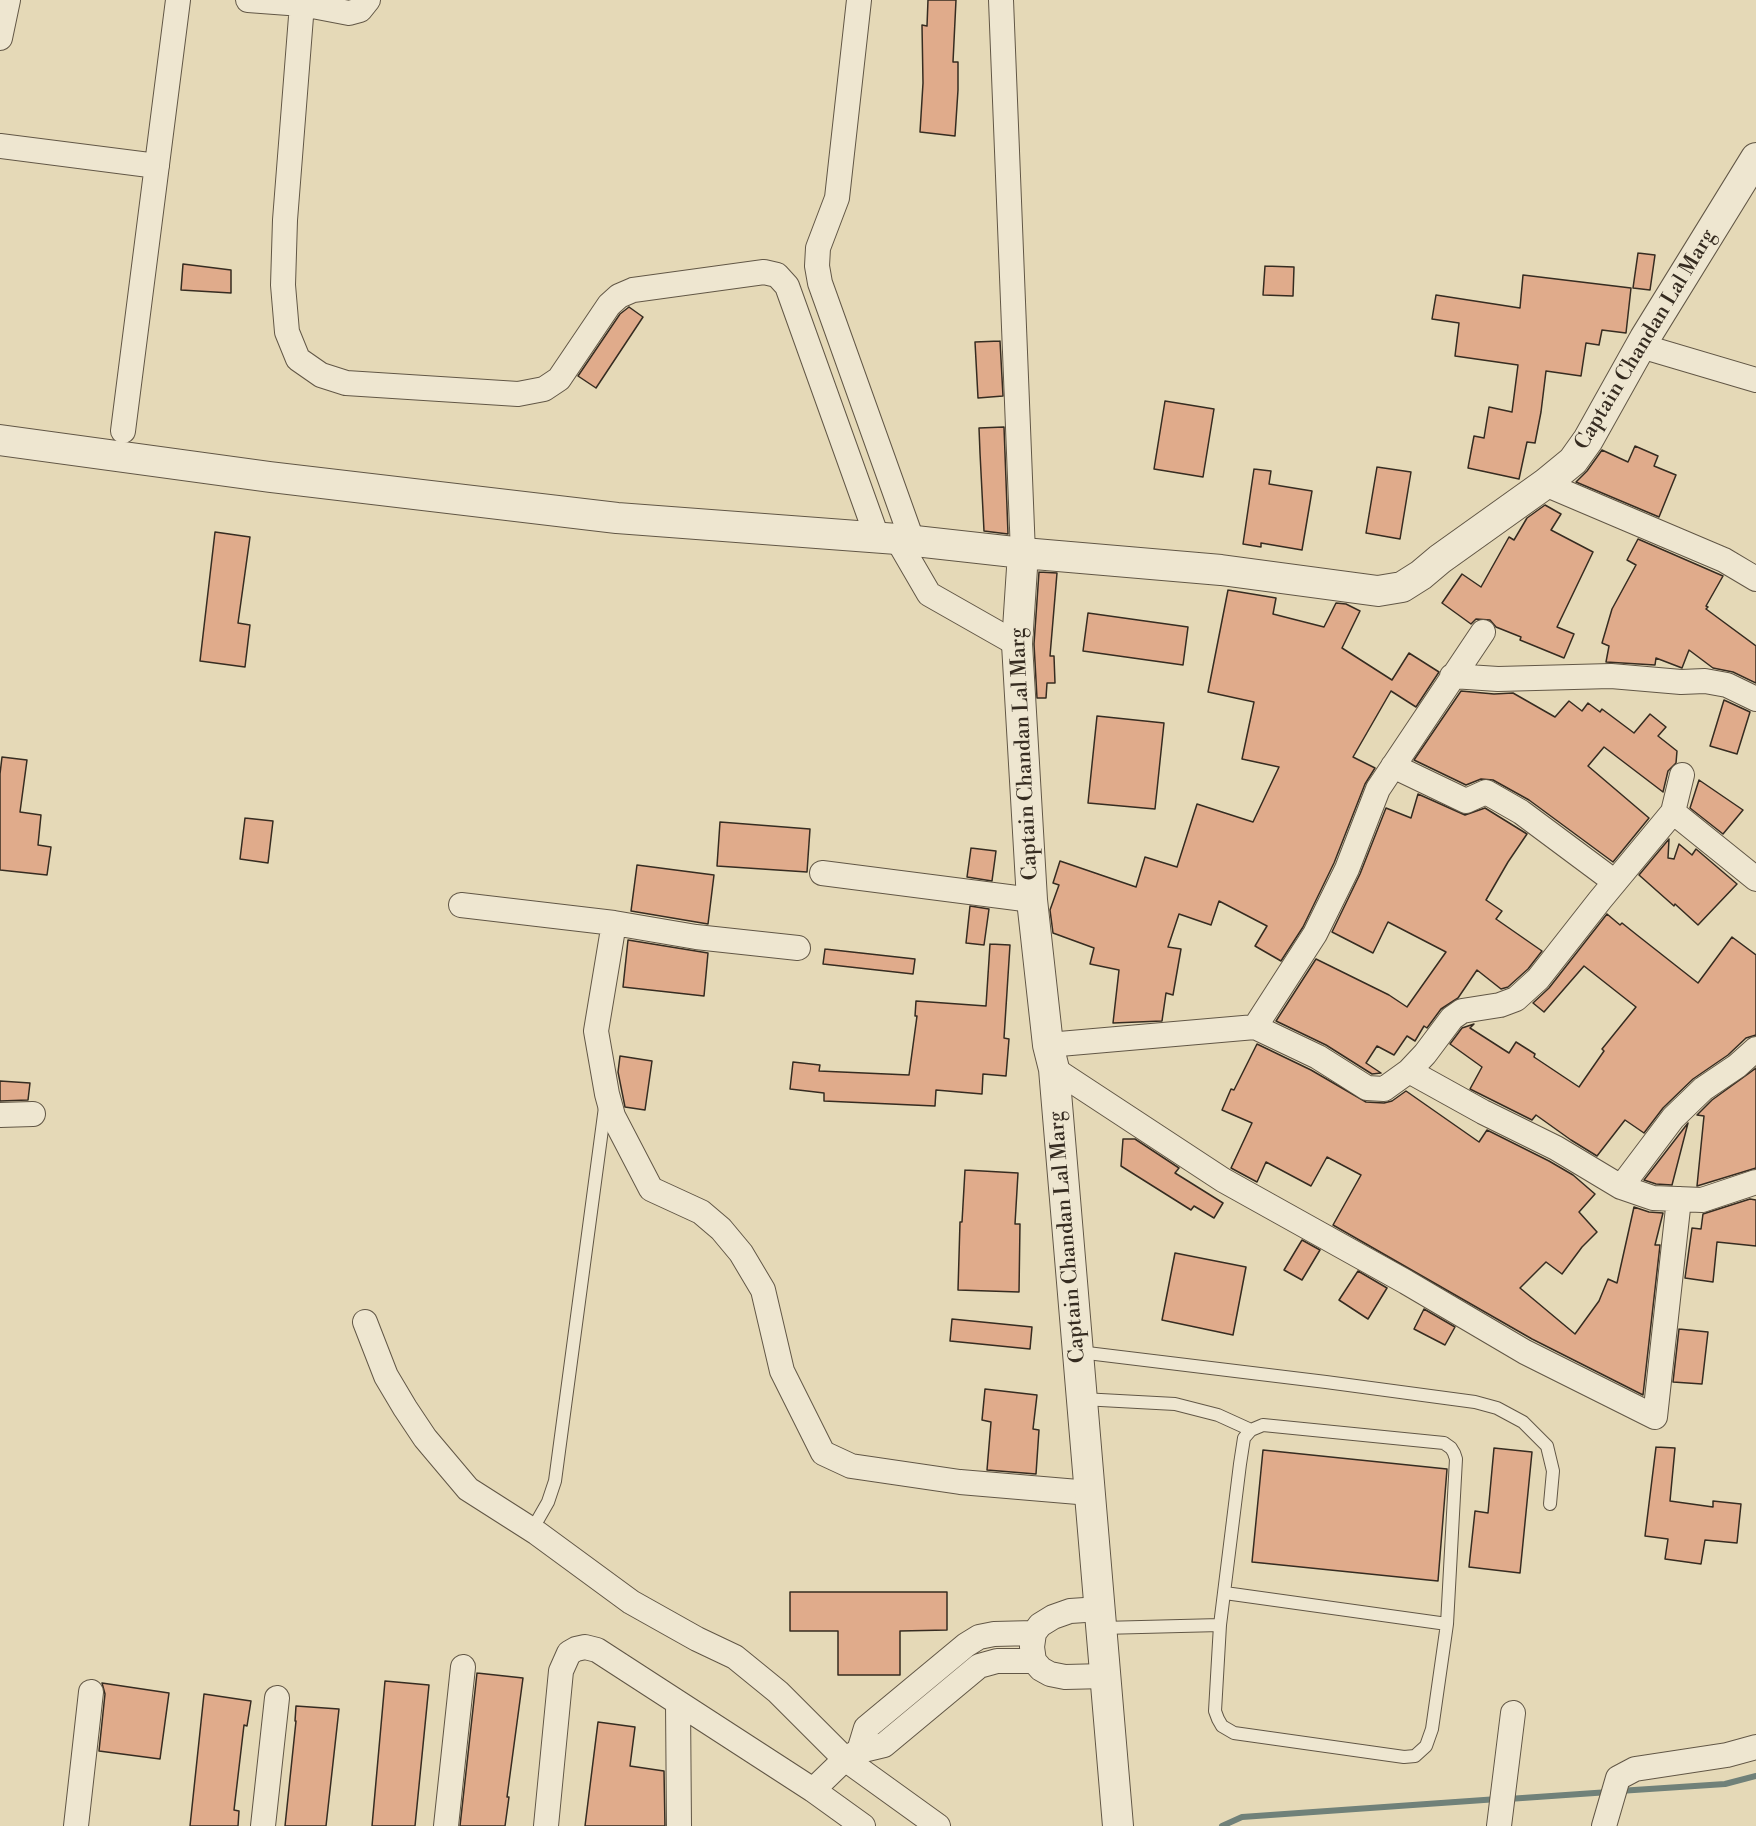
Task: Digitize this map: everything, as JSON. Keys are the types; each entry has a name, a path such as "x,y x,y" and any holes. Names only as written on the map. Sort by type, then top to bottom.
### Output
{"street":[{"path":"0,38 8,0"},
{"path":"123,431 178,0"},
{"path":"248,0 302,4 349,13 360,10 368,0"},
{"path":"858,0 837,198 818,248 816,266 895,539"},
{"path":"0,440 270,477 606,516 895,539 1023,553 1001,0"},
{"path":"302,4 285,220 283,285 287,332 298,359 321,375 346,383 518,394 544,389 560,379 609,305 619,296 633,290 764,272 777,275 787,286 895,539 929,594 1017,644"},
{"path":"0,147 157,166"},
{"name":"Captain Chandan Lal Marg","path":"1118,1826 1051,1057 1032,900 1017,644 1023,553 1221,570 1378,591 1402,587 1545,484 1573,460 1588,440 1641,346 1756,159"},
{"path":"1641,346 1756,380"},
{"path":"1545,484 1724,560 1756,579"},
{"path":"1255,1027 1315,934 1347,869 1378,789 1483,632"},
{"path":"1452,676 1497,679 1611,675 1681,682 1705,681 1726,685 1756,699"},
{"path":"1393,766 1466,801 1486,792 1521,812 1615,882"},
{"path":"1051,1057 1255,1027 1318,1057 1367,1088 1384,1089 1408,1071 1425,1054 1452,1018 1462,1011 1500,1005 1516,999 1538,980 1673,812 1682,775"},
{"path":"1673,812 1756,879"},
{"path":"822,873 1032,900"},
{"path":"461,905 614,923 696,937 798,948"},
{"path":"614,923 596,1031 607,1094 614,1116 651,1189 701,1212 721,1229 741,1252 763,1290 782,1371 823,1453 851,1466 884,1471 960,1482 1090,1493"},
{"path":"1621,1187 1673,1118 1703,1089 1737,1066 1756,1049"},
{"path":"1051,1057 1223,1180 1406,1282 1525,1352 1655,1417 1678,1199"},
{"path":"1408,1071 1556,1148 1621,1187 1653,1198 1702,1200 1756,1182"},
{"path":"0,1115 33,1114"},
{"path":"364,1322 386,1376 425,1438 468,1489 532,1530 631,1602 697,1639 735,1657 938,1826"},
{"path":"1101,1618 1070,1611 1053,1617 1040,1625 1034,1633 1032,1647 1034,1661 1041,1670 1050,1674 1065,1677 1105,1676"},
{"path":"813,1790 852,1755 866,1728 966,1646 980,1637 1034,1633"},
{"path":"546,1826 561,1671 569,1653 576,1648 585,1647 597,1650 813,1790 863,1826"},
{"path":"852,1755 884,1745 979,1666 997,1661 1034,1661"},
{"path":"446,1826 463,1667"},
{"path":"76,1826 91,1692"},
{"path":"263,1826 277,1698"},
{"path":"678,1703 679,1826"},
{"path":"1500,1822 1513,1713"},
{"path":"1605,1826 1615,1788 1635,1768 1727,1755 1756,1747"}],"lane":[{"path":"532,1530 548,1502 555,1481 607,1094"},
{"path":"1078,1352 1337,1383 1476,1402 1497,1408 1523,1422 1547,1446 1553,1471 1551,1504"},
{"path":"1082,1399 1175,1404 1218,1415 1251,1430"},
{"path":"1263,1425 1444,1443 1451,1448 1456,1459 1447,1624 1432,1729 1426,1746 1415,1756 1404,1757 1234,1733 1222,1726 1215,1711 1220,1625 1244,1438 1251,1430 1263,1425"},
{"path":"1225,1593 1447,1624"},
{"path":"1101,1618 1220,1625"}],"building":[{"path":"928,0 956,0 953,62 958,62 958,90 955,136 920,132 923,83 922,25 927,26"},
{"path":"1638,253 1655,255 1650,290 1633,288"},
{"path":"183,264 231,270 231,293 181,290"},
{"path":"1265,266 1294,267 1293,296 1263,295"},
{"path":"1523,275 1631,288 1626,333 1602,330 1599,345 1586,343 1581,376 1546,371 1535,443 1527,442 1519,479 1468,468 1474,436 1484,438 1489,407 1512,412 1518,365 1455,356 1459,323 1432,319 1436,295 1520,308"},
{"path":"629,307 643,317 596,388 578,376 620,314"},
{"path":"1000,341 1003,396 978,398 975,342"},
{"path":"1165,401 1214,409 1203,477 1154,469"},
{"path":"1004,427 1008,534 984,531 979,428"},
{"path":"1635,446 1658,456 1654,466 1676,475 1659,517 1576,482 1602,450 1628,462"},
{"path":"1377,467 1411,472 1400,539 1366,533"},
{"path":"1254,469 1271,471 1269,484 1312,491 1302,550 1261,543 1261,547 1243,544"},
{"path":"1545,505 1561,514 1551,530 1593,552 1557,627 1574,634 1564,658 1520,640 1521,637 1496,627 1490,620 1476,619 1471,624 1442,603 1462,574 1481,587 1509,537 1514,540 1527,518"},
{"path":"215,532 250,537 238,623 250,625 245,667 200,661"},
{"path":"1638,539 1723,576 1706,609 1756,646 1756,683 1733,672 1713,668 1689,650 1682,668 1656,658 1655,665 1606,662 1609,646 1602,643 1612,609 1636,565 1627,560"},
{"path":"1039,572 1057,573 1050,656 1054,656 1055,683 1047,683 1046,698 1037,698 1034,644"},
{"path":"1228,590 1276,598 1273,614 1324,627 1336,603 1346,604 1360,611 1342,648 1392,680 1409,653 1439,672 1416,707 1391,691 1353,757 1375,768 1365,784 1334,863 1303,927 1281,961 1255,946 1267,926 1219,901 1211,925 1179,914 1168,947 1181,949 1173,995 1166,993 1162,1021 1113,1023 1119,970 1090,964 1094,948 1053,933 1050,910 1059,885 1053,883 1060,861 1136,887 1145,857 1177,867 1197,804 1253,822 1279,767 1242,759 1254,702 1208,692"},
{"path":"1088,613 1188,627 1183,665 1083,651"},
{"path":"1461,691 1513,693 1555,717 1569,701 1582,711 1588,703 1600,712 1602,709 1634,733 1650,714 1666,727 1658,736 1677,751 1676,763 1668,771 1663,792 1604,747 1588,766 1649,818 1613,862 1529,800 1493,780 1481,779 1466,785 1414,760"},
{"path":"1724,700 1750,712 1737,754 1710,746"},
{"path":"1097,716 1164,723 1155,809 1088,803"},
{"path":"2,757 27,760 20,812 41,815 38,845 51,847 47,875 0,870"},
{"path":"1699,780 1743,810 1723,834 1690,808"},
{"path":"1418,794 1465,815 1485,808 1527,834 1486,900 1502,911 1496,919 1542,951 1528,969 1508,987 1501,989 1477,970 1458,998 1441,1009 1427,1028 1424,1026 1415,1041 1407,1036 1394,1055 1377,1046 1366,1063 1381,1073 1372,1074 1326,1045 1276,1021 1316,959 1389,995 1407,1007 1446,952 1388,922 1373,953 1332,932 1360,874 1386,808 1411,818"},
{"path":"245,818 273,821 268,863 240,859"},
{"path":"720,822 810,829 807,872 717,866"},
{"path":"1669,839 1668,858 1674,859 1679,844 1692,855 1696,849 1737,884 1698,925 1639,875"},
{"path":"971,848 996,851 992,881 967,877"},
{"path":"637,865 714,875 708,924 631,911"},
{"path":"970,906 989,909 984,945 966,943"},
{"path":"1607,914 1620,925 1622,923 1698,983 1732,937 1756,955 1756,1035 1746,1038 1728,1055 1693,1079 1663,1108 1644,1133 1625,1120 1597,1156 1536,1115 1532,1120 1470,1089 1482,1067 1450,1044 1462,1028 1474,1024 1470,1028 1509,1053 1516,1042 1579,1087 1604,1051 1602,1049 1636,1007 1584,966 1544,1012 1533,1003 1549,988"},
{"path":"628,940 708,953 704,996 623,987"},
{"path":"990,944 1010,945 1004,1038 1009,1039 1006,1076 983,1074 982,1094 936,1090 935,1106 824,1101 824,1093 790,1089 793,1062 820,1065 819,1071 909,1075 917,1016 915,1016 916,1001 986,1006"},
{"path":"825,949 915,959 913,974 823,964"},
{"path":"1257,1044 1311,1070 1366,1102 1392,1101 1406,1091 1479,1142 1487,1130 1573,1175 1595,1194 1579,1212 1597,1232 1582,1247 1562,1274 1546,1262 1520,1288 1575,1334 1599,1301 1608,1279 1617,1283 1634,1207 1649,1212 1663,1213 1655,1245 1660,1245 1643,1395 1532,1339 1333,1225 1361,1175 1327,1157 1311,1186 1266,1162 1257,1182 1231,1168 1252,1123 1222,1110 1231,1089 1234,1090"},
{"path":"620,1056 652,1061 645,1110 625,1107 618,1072"},
{"path":"1756,1068 1756,1168 1697,1186 1704,1116 1697,1115 1712,1100"},
{"path":"0,1081 30,1083 28,1100 0,1101"},
{"path":"1688,1123 1672,1185 1656,1184 1644,1180"},
{"path":"1123,1139 1135,1139 1179,1168 1175,1173 1223,1203 1214,1218 1194,1206 1191,1210 1121,1166"},
{"path":"965,1170 1018,1173 1015,1224 1020,1224 1019,1292 958,1290 960,1222 962,1222"},
{"path":"1750,1199 1756,1200 1756,1246 1717,1242 1713,1282 1685,1278 1692,1228 1701,1229 1703,1214"},
{"path":"1302,1240 1320,1250 1302,1280 1284,1270"},
{"path":"1175,1253 1246,1267 1233,1335 1162,1320"},
{"path":"1358,1271 1387,1288 1368,1319 1339,1300"},
{"path":"1424,1309 1455,1327 1445,1345 1414,1329"},
{"path":"952,1319 1032,1327 1030,1349 950,1341"},
{"path":"1679,1329 1708,1332 1702,1384 1673,1382"},
{"path":"985,1389 1037,1395 1033,1429 1039,1430 1036,1474 987,1470 991,1422 982,1420"},
{"path":"1656,1447 1675,1448 1670,1501 1713,1507 1713,1501 1741,1504 1737,1543 1705,1540 1701,1564 1665,1559 1668,1539 1645,1536"},
{"path":"1494,1448 1532,1452 1520,1573 1469,1567 1475,1511 1488,1513"},
{"path":"1263,1450 1447,1469 1438,1581 1252,1562"},
{"path":"790,1592 947,1592 947,1630 900,1631 900,1675 838,1675 838,1631 790,1631"},
{"path":"477,1673 523,1678 505,1826 460,1826"},
{"path":"385,1681 429,1685 415,1826 372,1826"},
{"path":"102,1683 169,1693 160,1759 99,1751 105,1694"},
{"path":"204,1694 251,1701 247,1726 244,1725 234,1810 239,1811 238,1826 190,1826"},
{"path":"296,1706 339,1709 326,1826 285,1826"},
{"path":"598,1722 635,1727 630,1766 664,1771 665,1826 585,1826"}],"waterway":[{"path":"1619,1791 1725,1784 1756,1776"},
{"path":"1508,1799 1609,1792"},
{"path":"1222,1826 1242,1817 1498,1799"}]}
